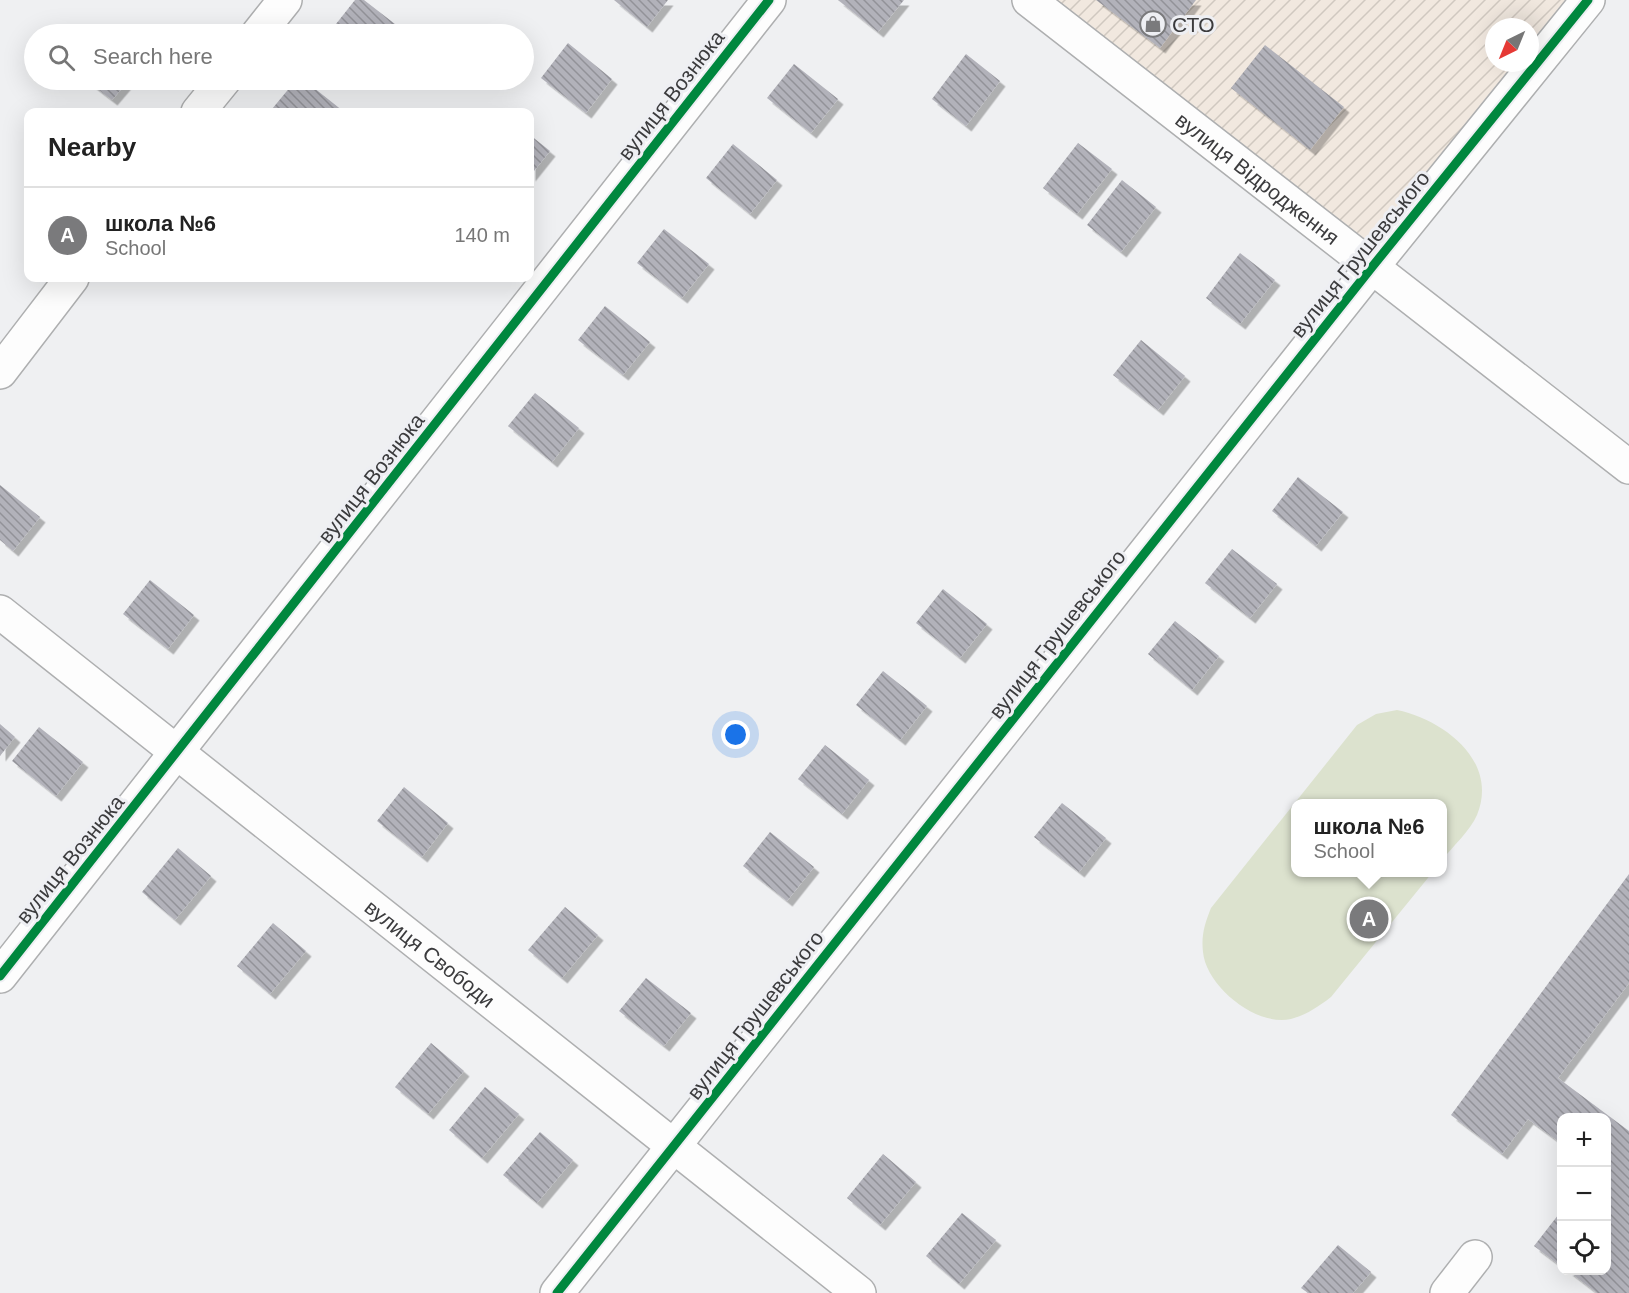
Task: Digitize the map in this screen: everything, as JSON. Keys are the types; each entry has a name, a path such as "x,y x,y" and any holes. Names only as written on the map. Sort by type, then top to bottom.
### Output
{"street":[{"path":"266,24 285,0"},
{"name":"вулиця Вознюка","path":"0,976 179,752 769,0"},
{"name":"вулиця Відродження","path":"1029,0 1629,467"},
{"name":"вулиця Грушевського","path":"557,1293 1372,267 1588,0"},
{"path":"201,108 216,90"},
{"path":"0,372 69,282"},
{"name":"вулиця Свободи","path":"0,612 859,1293"},
{"path":"1447,1293 1475,1257"}],"shaded area":[{"path":"1030,0 1588,0 1539,61 1539,18 1485,18 1485,72 1530,72 1372,267"}],"green space":[{"path":"1397,710 1432,723 1449,733 1474,761 1480,777 1482,795 1477,815 1466,833 1447,854 1447,799 1298,799 1357,725 1376,714"},
{"path":"1291,808 1291,877 1429,877 1331,997 1307,1013 1291,1019 1277,1020 1263,1017 1249,1010 1235,1001 1213,978 1206,965 1203,952 1205,924 1211,908"}],"building":[{"path":"355,0 364,0 395,24 336,24"},
{"path":"614,0 668,0 647,27"},
{"path":"838,0 904,0 878,32"},
{"name":"СТО","path":"1096,0 1196,0 1160,48"},
{"path":"568,43 612,79 586,113 541,78"},
{"path":"1265,45 1344,107 1310,150 1231,88"},
{"path":"966,54 1000,81 966,126 932,99"},
{"path":"794,64 838,99 811,133 767,98"},
{"path":"99,90 120,90 112,100"},
{"path":"288,90 317,90 339,108 273,108"},
{"path":"534,138 550,151 534,171"},
{"path":"1078,143 1112,169 1077,214 1043,188"},
{"path":"733,144 777,180 750,214 706,178"},
{"path":"1122,180 1156,207 1121,252 1087,225"},
{"path":"664,229 709,264 682,298 637,263"},
{"path":"1240,253 1275,280 1240,324 1206,298"},
{"path":"605,306 650,342 623,375 578,340"},
{"path":"1141,340 1185,376 1158,410 1113,375"},
{"path":"535,393 579,428 552,462 508,426"},
{"path":"1298,477 1343,512 1316,546 1272,511"},
{"path":"0,485 40,517 13,551 0,540"},
{"path":"1232,549 1277,584 1250,618 1205,583"},
{"path":"150,580 194,615 168,649 123,614"},
{"path":"943,589 987,624 960,658 916,623"},
{"path":"1175,621 1219,656 1192,690 1148,654"},
{"path":"883,671 927,706 900,740 856,705"},
{"path":"0,724 15,737 0,756"},
{"path":"39,727 83,762 56,796 12,761"},
{"path":"825,745 869,780 842,814 798,779"},
{"path":"404,787 448,823 422,857 377,821"},
{"path":"1062,803 1106,838 1079,872 1034,837"},
{"path":"770,832 814,867 787,901 743,866"},
{"path":"178,848 211,876 175,920 142,892"},
{"path":"1629,874 1629,983 1558,1078 1605,1113 1557,1113 1557,1140 1528,1119 1502,1154 1451,1115"},
{"path":"565,907 598,935 562,978 528,950"},
{"path":"273,923 306,951 270,994 237,966"},
{"path":"646,978 691,1013 664,1046 619,1011"},
{"path":"431,1043 464,1071 428,1114 395,1087"},
{"path":"485,1087 519,1114 482,1158 449,1130"},
{"path":"1611,1118 1629,1131 1629,1293 1597,1293 1574,1275 1611,1275"},
{"path":"540,1132 573,1160 537,1203 503,1175"},
{"path":"883,1154 916,1182 880,1225 847,1198"},
{"path":"962,1213 996,1240 959,1284 926,1256"},
{"path":"1557,1216 1557,1263 1534,1246"},
{"path":"1338,1245 1371,1272 1353,1293 1308,1293 1301,1288"}],"cycle path":[{"path":"0,976 769,0"},
{"path":"557,1293 1372,267 1588,0"}],"place":[{"name":"СТО","path":"1153,24"},
{"name":"школа №6","path":"1369,919"}]}
